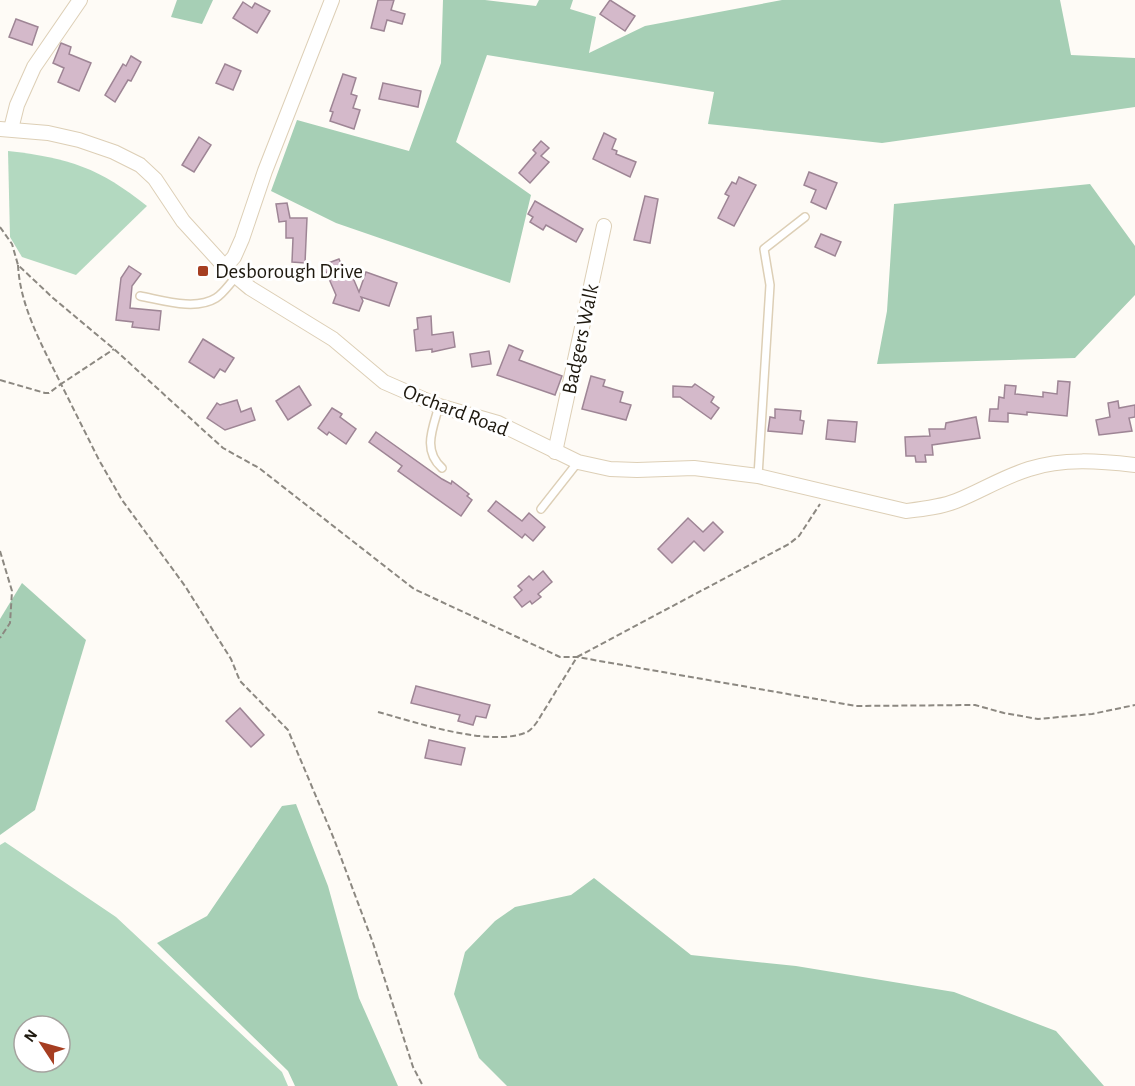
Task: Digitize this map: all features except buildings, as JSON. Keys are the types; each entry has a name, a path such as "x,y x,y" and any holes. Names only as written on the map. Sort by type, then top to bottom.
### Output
{"street":[{"path":"6,129 34,67 80,0"},
{"path":"225,267 234,257 242,239 265,171 332,0"},
{"name":"Orchard Road","path":"6,129 48,133 79,140 114,152 140,165 155,179 183,220 225,267 285,311 333,339 384,382 439,406 498,423 578,462 610,469 694,468 758,476 906,511 928,509 956,501 998,480 1031,468 1094,461 1135,465"},
{"name":"Badgers Walk","path":"555,452 604,225"}],"lane":[{"path":"758,476 770,285 764,249 805,217"},
{"path":"140,296 184,304 198,304 217,297 237,276"},
{"path":"439,406 429,443 434,461 442,468"},
{"path":"541,509 578,462"}],"path":[{"path":"0,227 12,244 18,265 19,281 34,327 99,460 122,500 185,586 231,659 240,681 288,729 373,943 413,1067 423,1086"},
{"path":"18,265 52,298 114,349 223,448 259,468 414,589 560,657 577,657 856,706 975,705 1038,719 1092,714 1135,705"},
{"path":"0,380 49,393 114,349"},
{"path":"378,712 467,736 513,736 529,731 537,722 577,657 789,543 799,536 827,491"},
{"path":"0,551 12,591 10,623 0,638"}],"green space":[{"path":"177,0 213,0 202,24 171,17"},
{"path":"443,0 485,0 536,6 539,0 573,0 570,9 596,17 589,53 645,26 782,0 1060,0 1071,55 1135,58 1135,107 882,143 708,124 714,92 487,55 456,142 531,195 510,283 336,223 271,191 297,120 409,151 441,63"},
{"path":"8,151 49,157 83,167 114,182 147,206 76,275 22,257 10,237"},
{"path":"1090,184 1135,246 1135,295 1075,358 877,364 887,311 894,204"},
{"path":"22,583 86,640 35,810 0,835 0,619"},
{"path":"296,804 328,886 359,998 398,1086 295,1086 288,1071 157,943 207,916 282,806"},
{"path":"5,842 116,917 282,1072 288,1086 0,1086 0,845"},
{"path":"594,878 691,955 796,966 954,992 1056,1031 1104,1086 507,1086 479,1058 454,994 465,952 495,921 515,907 571,895"}],"place":[{"name":"Desborough Drive","path":"203,271"}]}
